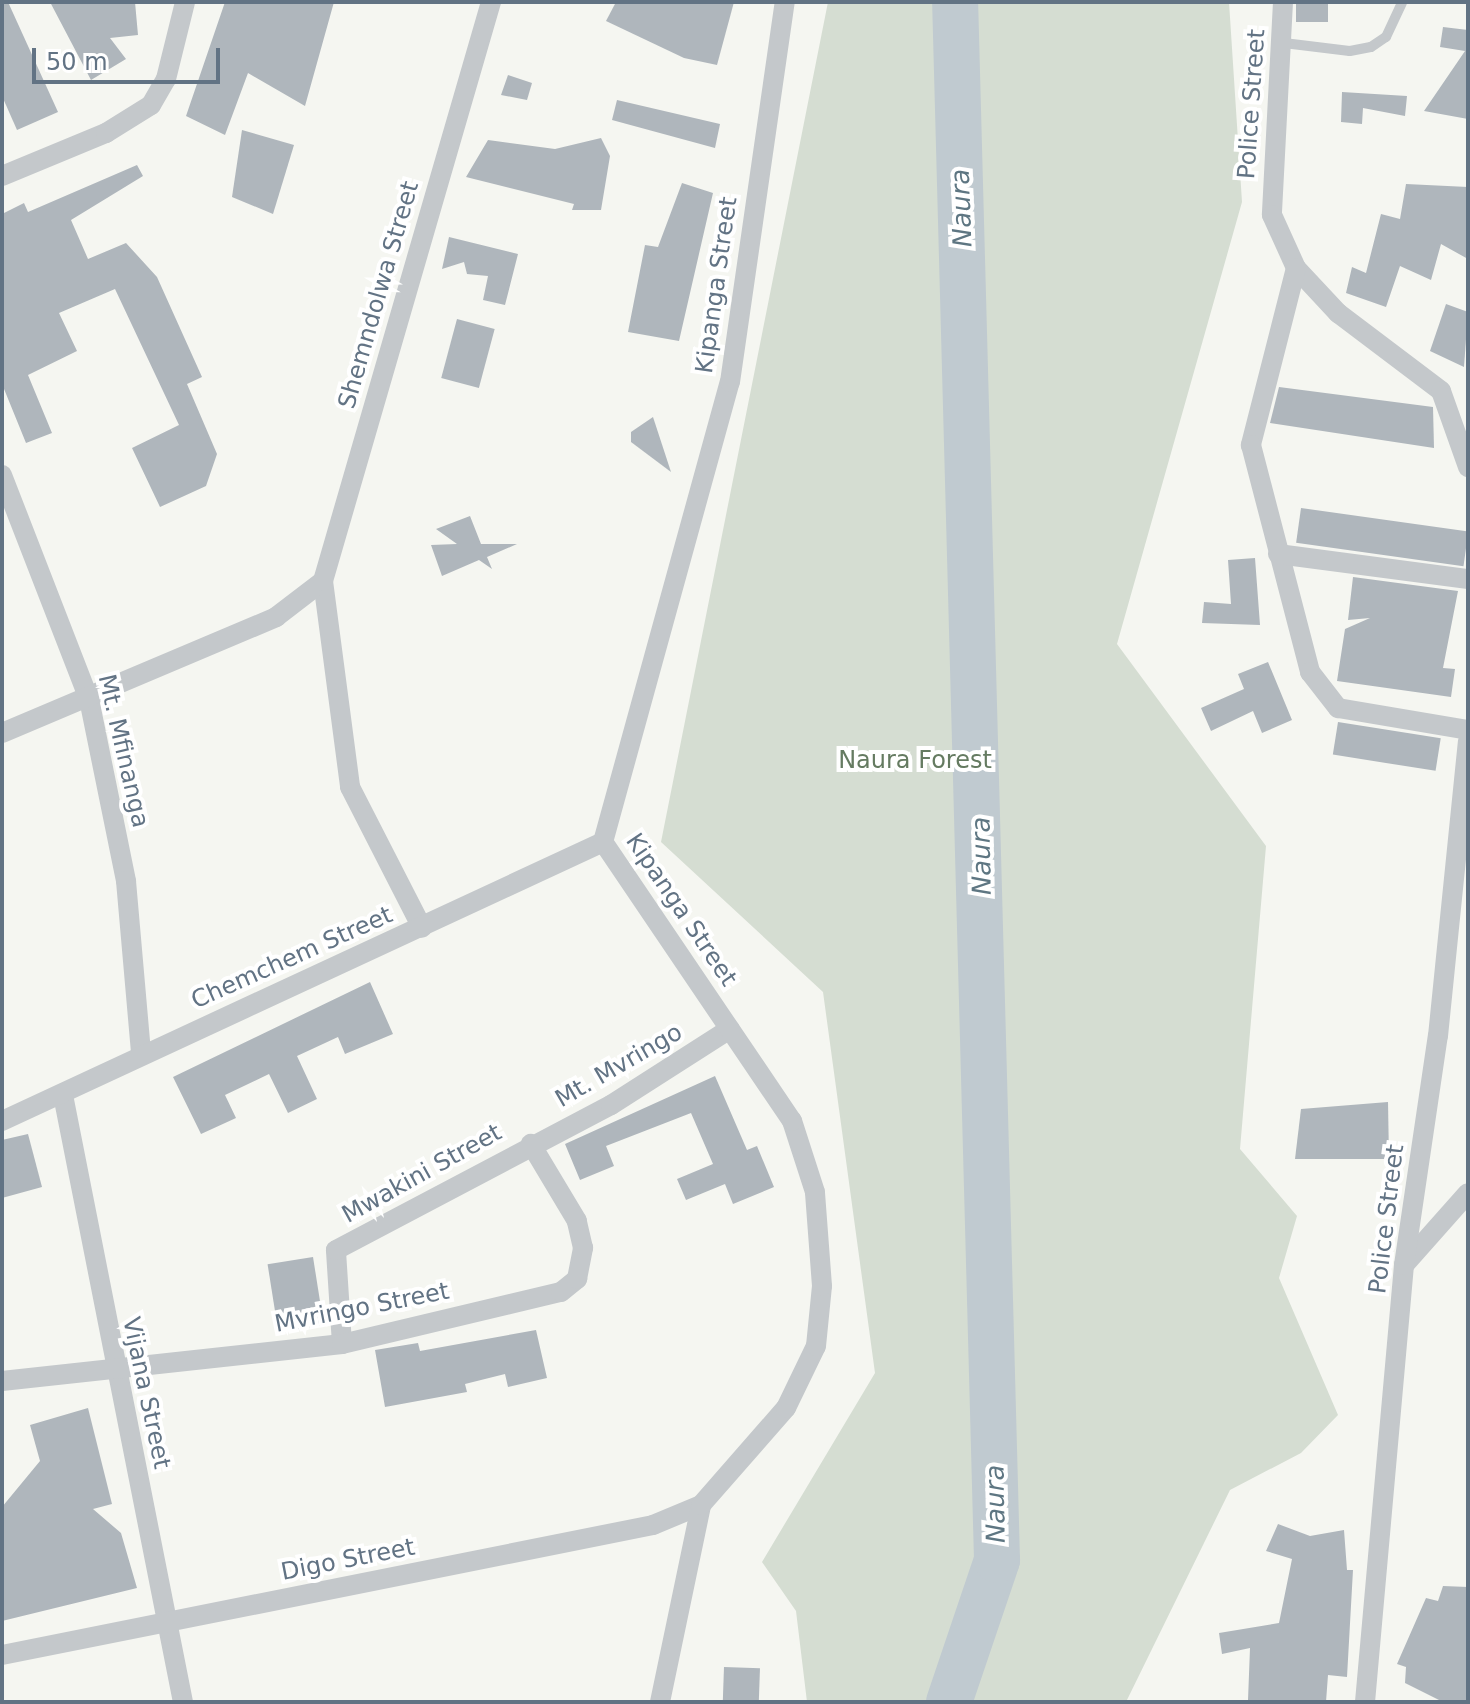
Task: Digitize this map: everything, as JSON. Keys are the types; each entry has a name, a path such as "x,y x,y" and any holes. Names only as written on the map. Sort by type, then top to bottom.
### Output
{"street":[{"path":"2,176 106,133 151,105 166,79 185,2"},
{"name":"Shemndolwa Street","path":"2,733 89,699 308,596 323,581 491,2"},
{"name":"Kipanga Street","path":"660,1702 701,1505 786,1408 816,1346 822,1286 815,1192 792,1121 603,842 730,382 785,2"},
{"name":"Police Street","path":"1283,2 1284,43 1275,88 1272,215 1296,268 1377,348 1441,391 1468,467"},
{"path":"1296,268 1251,445 1310,672 1327,701 1468,730"},
{"name":"Mt. Mfinanga","path":"2,475 89,699 126,881 141,1053"},
{"path":"1278,554 1468,579"},
{"path":"323,581 350,787 422,928"},
{"name":"Police Street","path":"1365,1702 1404,1265 1438,1036 1468,742"},
{"name":"Chemchem Street","path":"2,1121 63,1095 141,1053 422,928 603,842"},
{"name":"Mt. Mvringo","path":"531,1144 611,1105 730,1029"},
{"name":"Vijana Street","path":"63,1095 115,1372 183,1702"},
{"name":"Mvringo Street","path":"2,1381 115,1372 342,1344 561,1292 577,1279 584,1261 577,1221 531,1144"},
{"name":"Mwakini Street","path":"342,1344 336,1250 531,1144"},
{"path":"1404,1265 1468,1193"},
{"name":"Digo Street","path":"2,1655 653,1525 701,1505"}],"lane":[{"path":"1284,43 1350,51 1371,47 1386,37 1402,2"}],"green space":[{"name":"Naura Forest","path":"828,2 1229,2 1242,202 1117,644 1266,846 1240,1149 1297,1216 1279,1278 1338,1415 1301,1453 1230,1490 1126,1702 807,1702 796,1611 762,1562 875,1373 823,992 661,842"}],"building":[{"path":"2,2 8,2 58,112 17,130 2,96"},
{"path":"50,2 135,2 138,35 110,38 126,59 91,80"},
{"path":"225,2 334,2 305,106 248,73 225,135 186,116"},
{"path":"616,2 734,2 717,65 684,58 606,21"},
{"path":"1296,2 1328,2 1328,22 1296,22"},
{"path":"1443,27 1468,30 1468,119 1424,111 1465,51 1440,47"},
{"path":"508,75 532,83 527,100 501,95"},
{"path":"1342,92 1407,96 1405,116 1363,108 1362,124 1341,122"},
{"path":"617,100 720,124 715,148 612,120"},
{"path":"242,130 294,145 273,214 232,197"},
{"path":"601,138 610,156 601,210 572,210 574,204 466,177 488,140 555,149"},
{"path":"137,165 143,176 71,220 88,259 126,243 157,277 202,377 187,384 217,454 206,486 160,507 132,448 179,425 115,289 59,313 77,351 28,375 52,433 26,443 2,384 2,214 24,203 28,212"},
{"path":"682,183 713,193 679,341 628,332 645,245 658,247"},
{"path":"1406,184 1468,187 1468,259 1441,244 1431,280 1400,266 1386,307 1346,293 1352,267 1366,273 1381,214 1400,219"},
{"path":"449,237 518,254 505,305 483,300 488,276 467,274 464,262 442,269"},
{"path":"1446,304 1468,312 1464,367 1430,351"},
{"path":"457,319 495,329 479,388 441,378"},
{"path":"1279,387 1433,407 1434,448 1270,423"},
{"path":"653,417 671,472 631,442 631,432"},
{"path":"1301,508 1468,531 1463,566 1296,543"},
{"path":"470,516 481,544 517,544 487,557 492,569 479,560 442,576 431,545 457,544 436,529"},
{"path":"1255,558 1260,625 1202,623 1204,602 1231,604 1228,560"},
{"path":"1353,577 1458,591 1443,668 1455,669 1451,697 1337,681 1345,629 1370,618 1348,620"},
{"path":"1268,662 1292,720 1262,733 1253,711 1211,731 1201,708 1244,689 1238,674"},
{"path":"1338,722 1441,738 1436,771 1333,755"},
{"path":"370,982 393,1034 345,1054 338,1037 297,1056 317,1099 288,1113 269,1074 225,1095 236,1118 201,1134 173,1077"},
{"path":"715,1076 747,1150 757,1146 774,1187 733,1204 725,1184 686,1200 677,1179 713,1164 691,1113 606,1146 614,1166 580,1180 565,1144"},
{"path":"1388,1102 1389,1159 1295,1159 1301,1109"},
{"path":"28,1134 42,1187 2,1198 2,1140"},
{"path":"313,1257 324,1325 278,1332 268,1264"},
{"path":"536,1330 547,1378 508,1387 505,1374 465,1384 467,1392 385,1407 375,1350 418,1343 420,1351"},
{"path":"88,1408 112,1504 93,1509 121,1533 137,1588 2,1621 2,1507 40,1461 30,1425"},
{"path":"1278,1524 1310,1536 1344,1530 1347,1570 1353,1570 1347,1677 1328,1675 1326,1702 1248,1700 1250,1648 1222,1654 1219,1633 1279,1623 1292,1559 1266,1551"},
{"path":"1443,1586 1468,1587 1468,1702 1443,1702 1405,1683 1406,1667 1397,1664 1426,1598 1438,1601"},
{"path":"724,1667 760,1668 759,1702 723,1702"}],"waterway":[{"name":"Naura","path":"949,1702 997,1560 955,2"}]}
